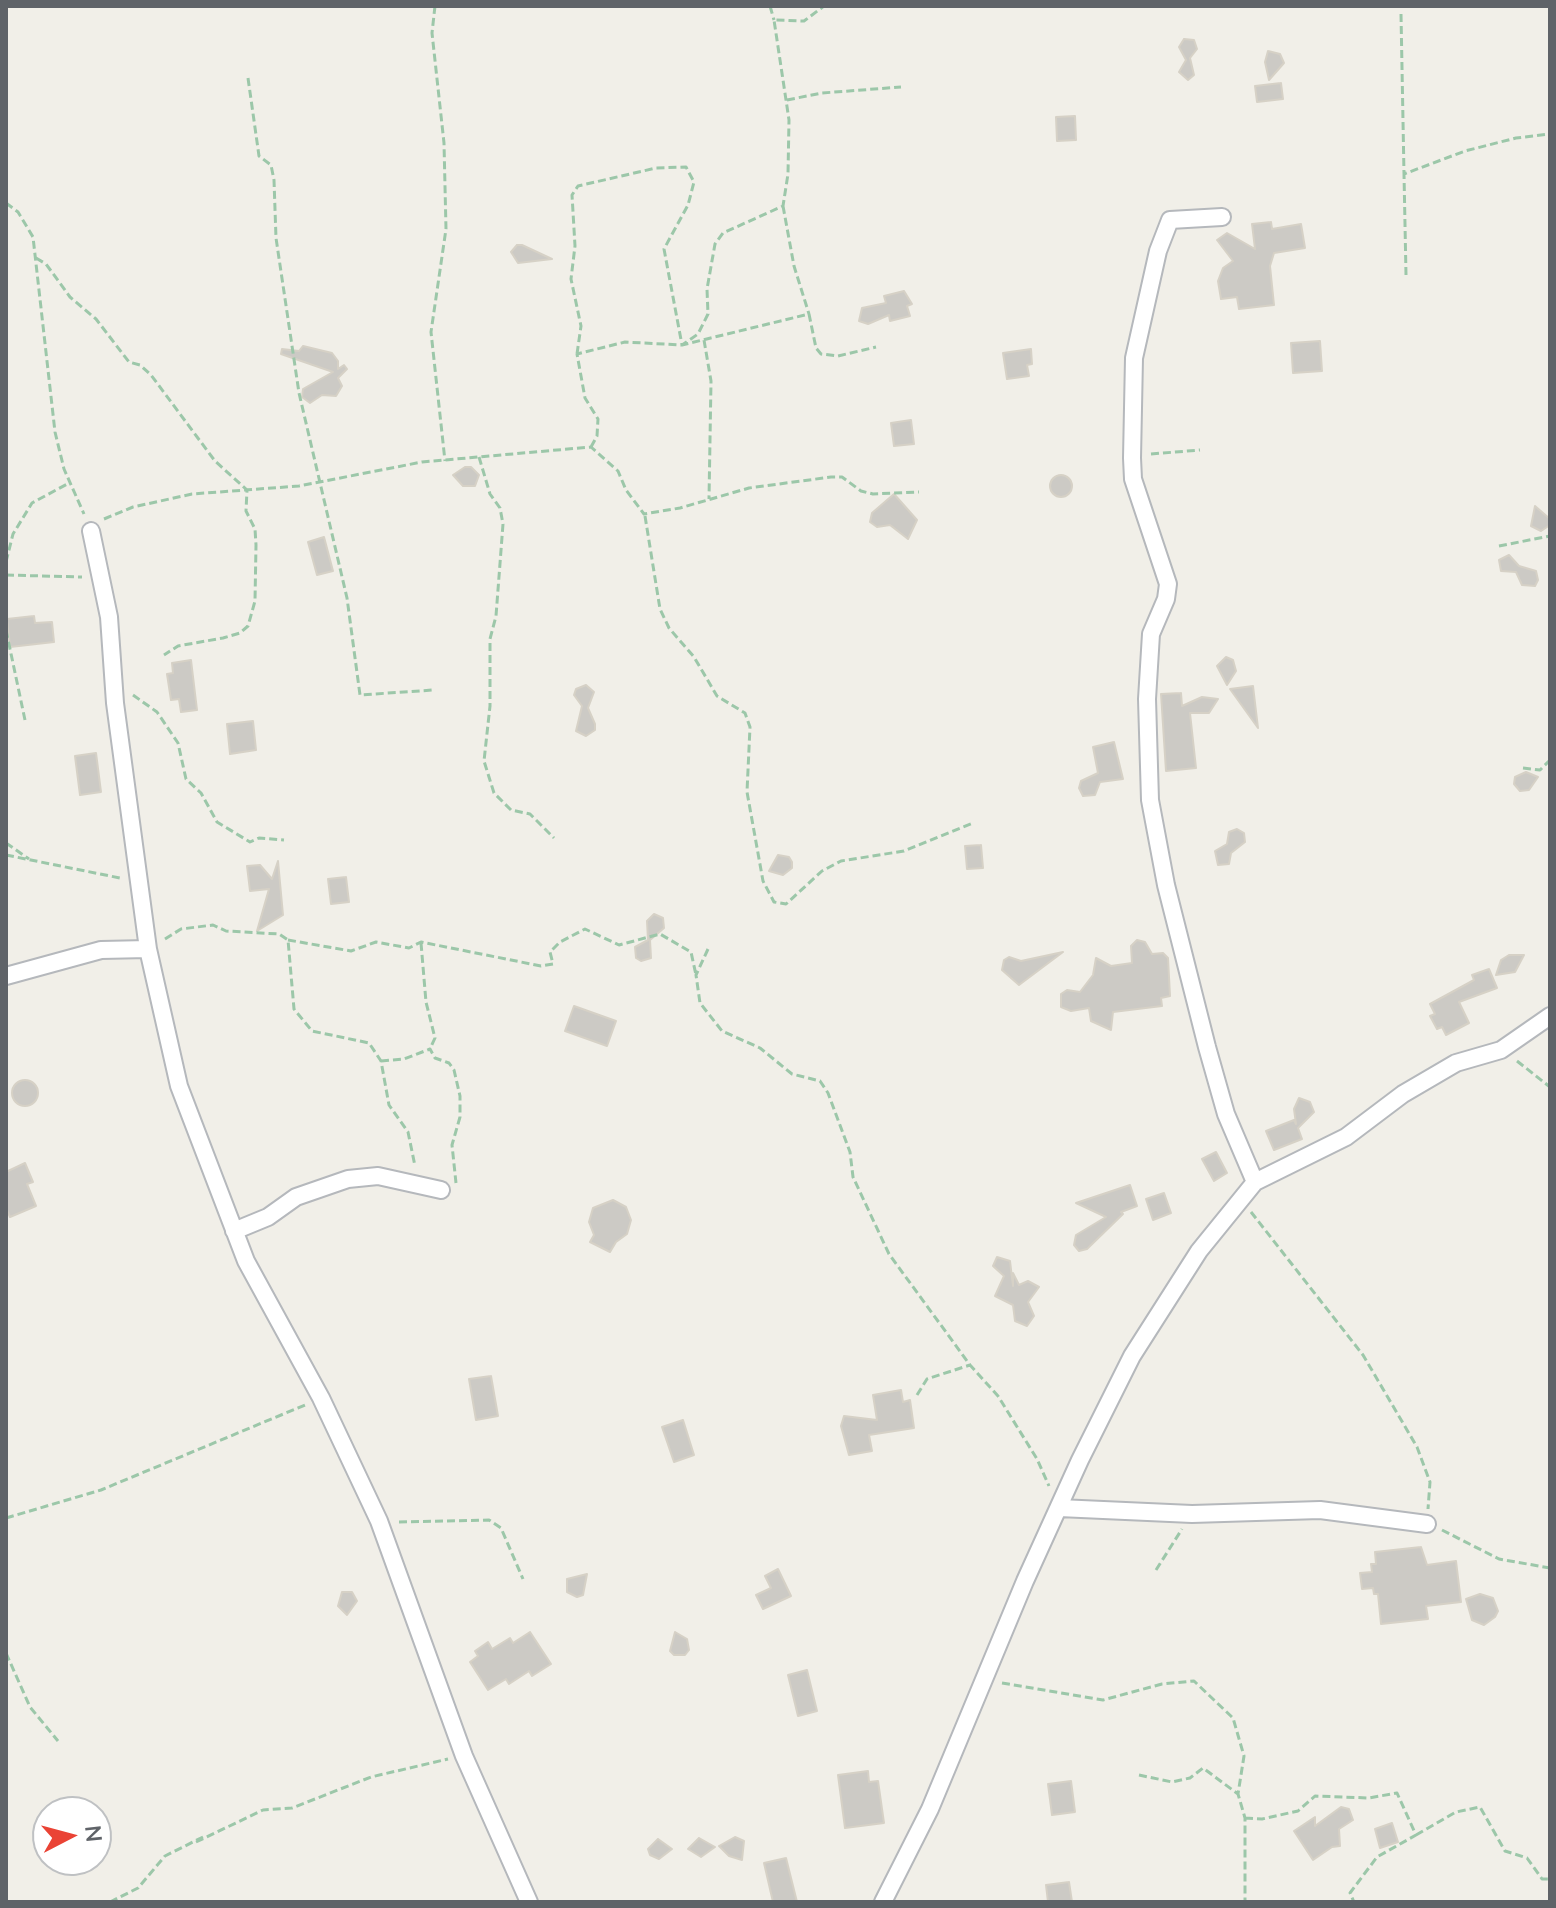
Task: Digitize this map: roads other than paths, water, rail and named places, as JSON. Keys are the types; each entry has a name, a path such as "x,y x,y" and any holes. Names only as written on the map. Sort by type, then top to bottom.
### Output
{"street":[{"path":"1222,217 1170,220 1158,251 1134,358 1132,458 1133,479 1168,584 1166,599 1151,634 1147,699 1150,800 1166,885 1207,1047 1226,1114 1255,1182"},
{"path":"91,531 109,617 113,682 148,949 179,1086 234,1231 321,1398 379,1521 464,1756 529,1902"},
{"path":"6,976 101,950 148,949"},
{"path":"883,1902 930,1809 1059,1508 1132,1356 1199,1251 1255,1182 1346,1137 1403,1094 1456,1063 1501,1050 1550,1016"},
{"path":"234,1231 268,1217 296,1197 324,1185 378,1176 441,1190"},
{"path":"1059,1508 1192,1514 1320,1510 1427,1524"}]}
